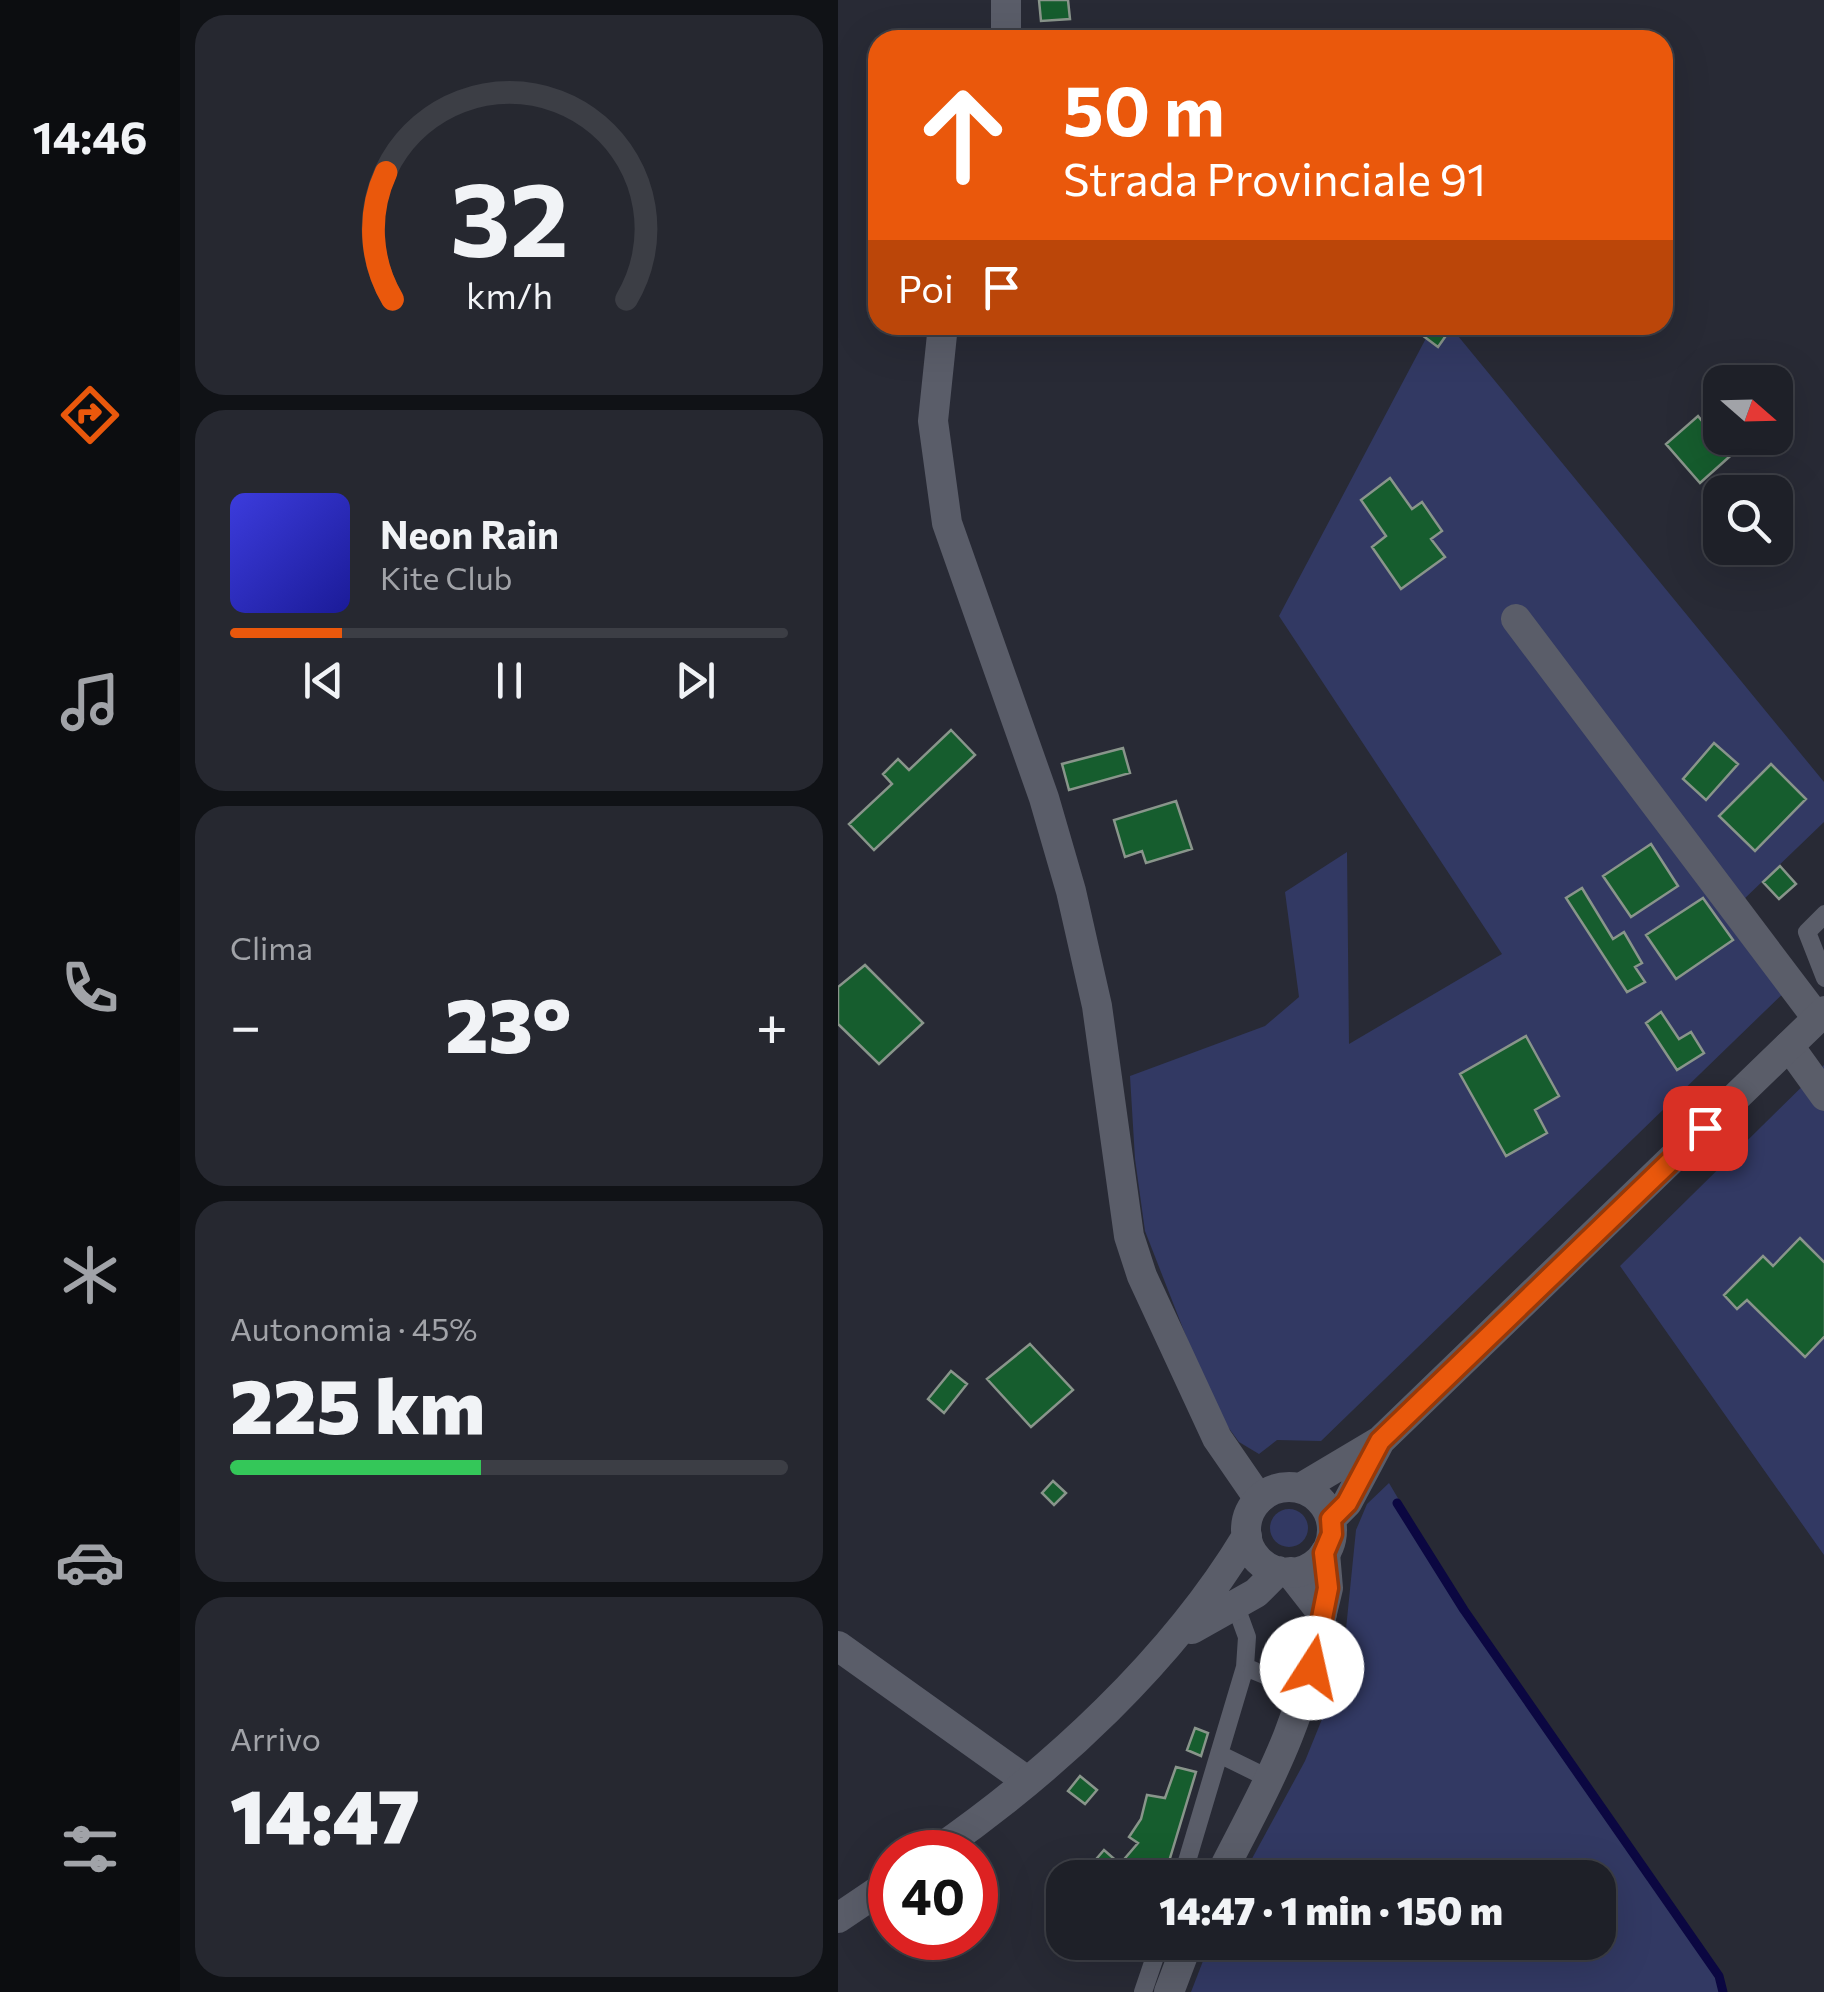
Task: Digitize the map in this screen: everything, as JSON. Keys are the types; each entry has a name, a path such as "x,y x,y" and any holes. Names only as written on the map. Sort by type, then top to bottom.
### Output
{"street":[{"path":"1006,0 1006,30"},
{"path":"942,335 933,421 948,523 1044,798 1071,891 1097,1006 1128,1236 1142,1276 1217,1438 1259,1499"},
{"path":"1322,1613 1284,1571 1259,1560 1247,1536 1247,1523 1259,1499 1272,1490 1301,1488 1380,1441 1821,1015 1516,618"},
{"path":"1788,1046 1824,1096"},
{"path":"1331,1519 1347,1503 1380,1441"},
{"path":"1173,1641 1284,1571 1310,1568 1324,1553 1332,1534 1331,1519 1325,1505 1301,1488"},
{"path":"962,1830 1027,1780 1173,1641 1247,1536"},
{"path":"1230,1860 1272,1780 1306,1692 1328,1588 1324,1553"},
{"path":"838,1646 1027,1780"},
{"path":"838,1918 868,1898"},
{"path":"1169,1992 1181,1960"}],"lane":[{"path":"1824,914 1806,932 1824,978"},
{"path":"1187,1860 1245,1667 1247,1637 1235,1604"},
{"path":"1245,1667 1306,1692"},
{"path":"1219,1754 1272,1780"},
{"path":"1144,1992 1154,1960"}],"shaded area":[{"path":"1428,335 1457,335 1824,782 1824,822 1741,902 1797,980 1321,1441 1277,1440 1259,1454 1239,1442 1214,1408 1145,1231 1135,1159 1130,1076 1265,1026 1299,997 1285,892 1347,852 1349,1044 1502,954 1279,616"},
{"path":"1824,1065 1824,1555 1620,1266"},
{"path":"1389,1483 1464,1610 1719,1976 1723,1992 1191,1992 1203,1960 1616,1960 1616,1860 1251,1860 1305,1761 1331,1697 1346,1629 1356,1530 1367,1504"},
{"path":"1289,1509 1302,1515 1308,1528 1302,1541 1289,1547 1276,1541 1270,1528 1276,1515"}],"building":[{"path":"1039,0 1068,0 1070,19 1041,21"},
{"path":"1422,335 1446,335 1438,347"},
{"path":"1698,416 1703,422 1703,455 1731,455 1709,475 1703,475 1700,483 1666,444"},
{"path":"1390,478 1412,509 1422,502 1442,531 1431,539 1445,557 1401,589 1372,547 1386,536 1361,500"},
{"path":"951,730 975,755 874,850 849,824 892,784 883,774 898,759 909,770"},
{"path":"1714,743 1738,764 1706,800 1683,779"},
{"path":"1123,748 1130,773 1069,790 1062,764"},
{"path":"1771,764 1806,799 1755,851 1719,816"},
{"path":"1176,801 1192,849 1146,863 1142,851 1125,857 1114,820"},
{"path":"1651,844 1678,886 1631,917 1603,876"},
{"path":"1780,866 1796,884 1779,899 1763,882"},
{"path":"1582,888 1613,939 1624,932 1642,963 1635,967 1645,982 1627,992 1566,898"},
{"path":"1703,898 1733,940 1676,979 1646,935"},
{"path":"865,965 923,1023 879,1064 838,1024 838,987"},
{"path":"1661,1012 1679,1039 1691,1032 1704,1053 1677,1070 1646,1023"},
{"path":"1526,1036 1559,1096 1535,1110 1547,1133 1506,1156 1460,1074"},
{"path":"1800,1238 1825,1263 1825,1336 1805,1357 1747,1300 1737,1309 1724,1295 1763,1256 1773,1266"},
{"path":"1030,1344 1073,1390 1031,1427 987,1379"},
{"path":"951,1371 967,1384 944,1413 928,1399"},
{"path":"1053,1481 1066,1493 1054,1505 1042,1493"},
{"path":"1195,1728 1208,1733 1201,1756 1187,1750"},
{"path":"1176,1767 1196,1772 1169,1860 1123,1860 1138,1843 1129,1837 1141,1819 1147,1795 1165,1798"},
{"path":"1080,1776 1097,1790 1085,1804 1068,1791"},
{"path":"1104,1850 1115,1860 1095,1860"}],"waterway":[{"path":"1397,1503 1464,1610 1719,1976 1723,1992"}],"route":[{"path":"1312,1668 1328,1588 1324,1553 1332,1534 1331,1519 1347,1503 1380,1441 1705,1128"}]}
